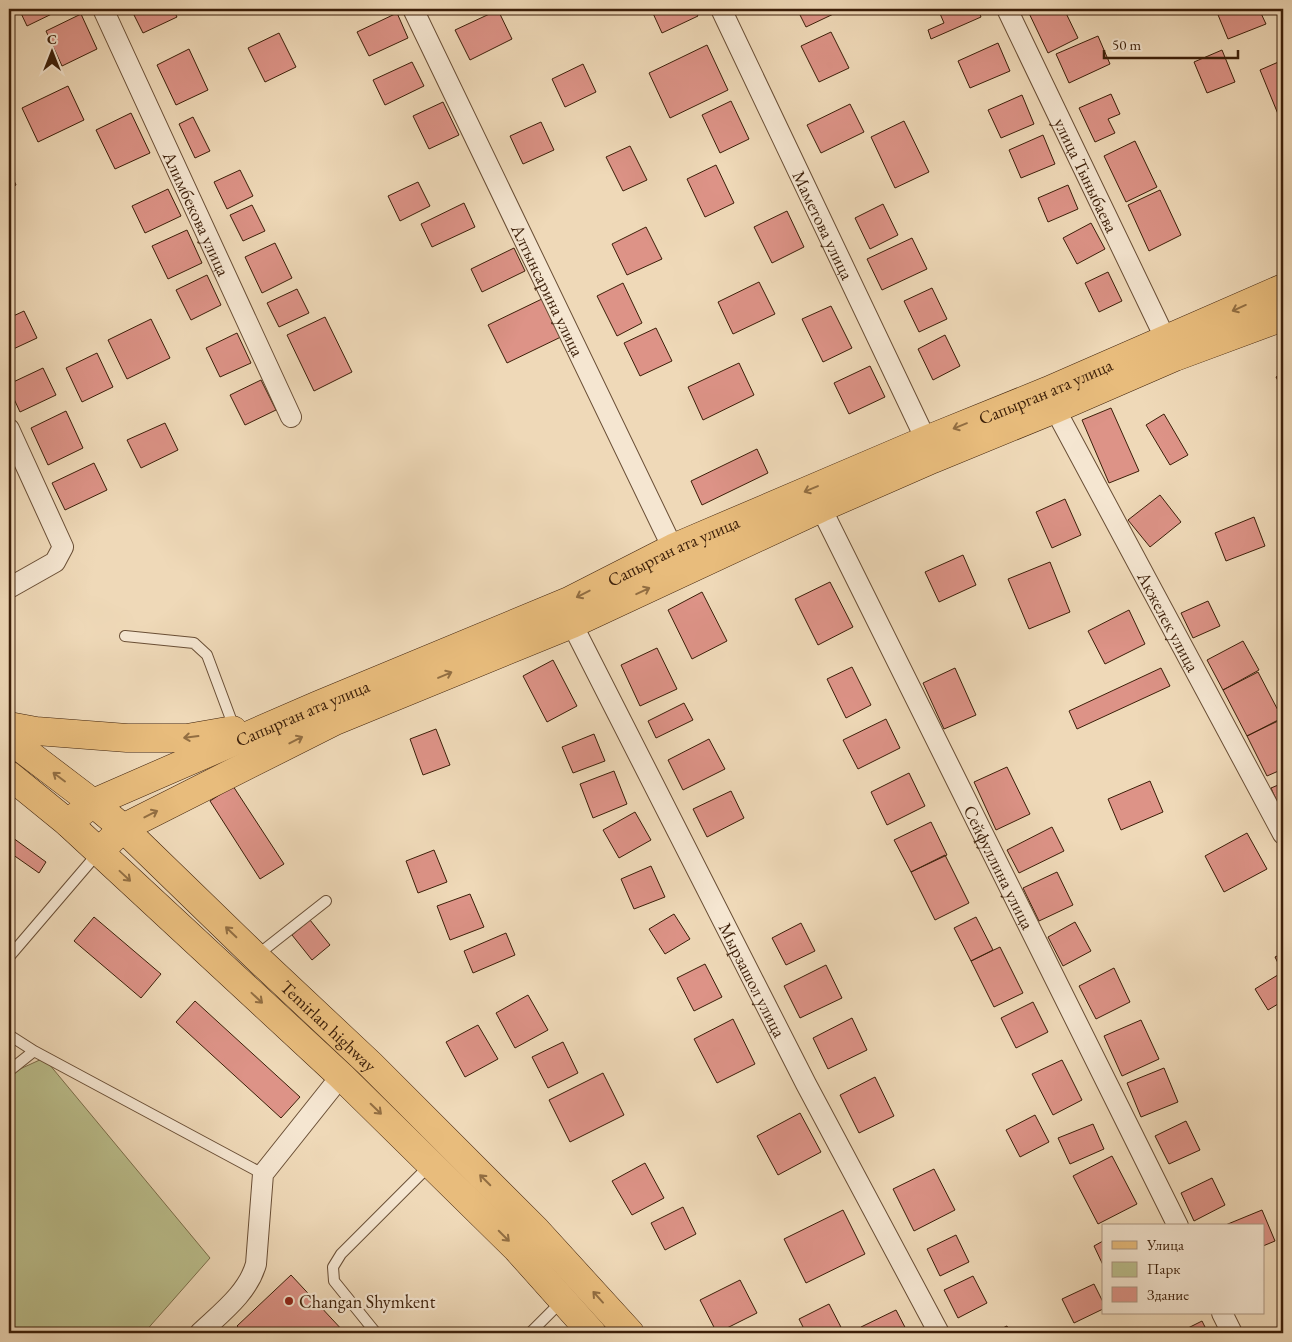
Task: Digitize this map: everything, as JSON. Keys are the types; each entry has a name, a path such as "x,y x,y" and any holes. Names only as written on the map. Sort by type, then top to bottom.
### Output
{"main road":[{"name":"Сапырган ата улица","path":"99,852 123,828 335,721 572,624 678,560 926,440 1047,391 1283,288"},
{"name":"Сапырган ата улица","path":"68,823 93,803 274,724 569,601 821,508 1175,358 1283,317"},
{"path":"9,726 36,731 127,738 187,738 274,724"},
{"name":"Temirlan highway","path":"9,739 123,828 370,1064 536,1230 630,1333"},
{"name":"Temirlan highway","path":"9,775 68,823 341,1076 517,1249 592,1333"}],"street":[{"name":"Алимбекова улица","path":"103,9 291,418"},
{"name":"Алтынсарина улица","path":"413,9 678,560"},
{"name":"Маметова улица","path":"721,9 926,440"},
{"name":"улица Тыныбаева","path":"1007,9 1166,340"},
{"name":"Акжелек улица","path":"1055,409 1283,834"},
{"path":"9,428 63,547 55,562 9,588"},
{"name":"Сейфуллина улица","path":"821,508 1177,1224"},
{"name":"Мырзашол улица","path":"572,624 806,1084 939,1333"},
{"path":"200,1333 238,1296 252,1277 256,1264 263,1174 341,1076"},
{"path":"1222,1314 1232,1333"}],"lane":[{"path":"125,636 194,643 207,655 235,730"},
{"path":"9,957 99,852"},
{"path":"256,957 326,901"},
{"path":"9,1035 34,1051 263,1174"},
{"path":"9,1071 34,1051"},
{"path":"376,1333 334,1281 334,1267 341,1254 431,1164"},
{"path":"530,1333 563,1300"}],"green space":[{"path":"44,1058 210,1258 144,1333 9,1333 9,1074"}],"building":[{"path":"19,9 62,9 27,26"},
{"path":"131,9 173,9 177,17 143,33"},
{"path":"651,9 694,9 698,16 662,33"},
{"path":"797,9 844,9 806,27"},
{"path":"938,9 978,9 981,17 931,39 928,30 944,23"},
{"path":"1027,9 1064,9 1078,38 1048,53"},
{"path":"1259,9 1266,24 1228,39 1216,10"},
{"path":"498,10 512,39 470,60 455,30"},
{"path":"397,13 408,38 369,56 357,32"},
{"path":"81,14 97,49 62,66 46,31"},
{"path":"831,32 849,68 819,82 801,46"},
{"path":"279,33 296,67 265,82 248,48"},
{"path":"1098,36 1110,64 1069,83 1056,54"},
{"path":"998,43 1010,71 970,88 958,61"},
{"path":"707,45 728,90 670,118 649,73"},
{"path":"189,49 208,90 176,105 157,65"},
{"path":"1222,50 1235,82 1207,93 1194,62"},
{"path":"1283,60 1283,112 1278,114 1260,70"},
{"path":"412,62 424,86 385,105 373,80"},
{"path":"583,64 596,92 565,107 552,79"},
{"path":"68,86 84,120 38,142 22,108"},
{"path":"1111,94 1120,114 1108,119 1115,133 1095,142 1079,108"},
{"path":"1022,95 1034,124 1001,138 988,110"},
{"path":"731,101 749,139 720,153 702,115"},
{"path":"443,102 459,135 429,149 413,116"},
{"path":"850,104 864,132 821,153 807,125"},
{"path":"131,113 150,153 115,169 96,130"},
{"path":"193,117 210,151 195,158 179,124"},
{"path":"904,121 929,172 895,188 871,137"},
{"path":"541,122 554,150 523,164 510,136"},
{"path":"1043,135 1055,164 1021,178 1009,150"},
{"path":"1135,141 1157,187 1126,202 1104,156"},
{"path":"630,146 647,180 623,191 606,157"},
{"path":"716,165 734,203 705,217 687,179"},
{"path":"9,170 16,185 9,189"},
{"path":"240,170 253,196 227,209 214,182"},
{"path":"418,182 430,206 400,221 388,196"},
{"path":"1068,185 1078,209 1048,222 1038,198"},
{"path":"168,189 181,216 145,233 132,206"},
{"path":"1160,190 1181,235 1149,251 1128,205"},
{"path":"464,203 475,227 432,247 421,224"},
{"path":"883,204 898,235 870,249 855,218"},
{"path":"252,205 265,231 243,241 230,215"},
{"path":"787,211 804,247 772,263 754,227"},
{"path":"1091,223 1105,249 1077,264 1063,238"},
{"path":"646,227 662,259 627,275 612,244"},
{"path":"187,230 202,263 168,279 152,246"},
{"path":"912,238 927,269 882,290 867,259"},
{"path":"275,243 292,278 262,293 245,257"},
{"path":"514,248 525,271 482,292 471,269"},
{"path":"1108,272 1122,301 1099,312 1085,283"},
{"path":"207,275 221,305 191,320 176,290"},
{"path":"759,282 775,314 733,334 718,302"},
{"path":"623,283 642,323 617,336 597,296"},
{"path":"932,288 947,319 919,332 904,301"},
{"path":"297,289 309,313 279,327 267,303"},
{"path":"546,297 565,335 507,363 488,325"},
{"path":"831,306 852,348 823,362 802,319"},
{"path":"24,311 37,338 9,351 9,318"},
{"path":"325,317 352,372 314,391 287,335"},
{"path":"151,319 170,358 127,379 108,340"},
{"path":"656,328 672,361 640,376 624,343"},
{"path":"237,333 251,363 220,377 206,348"},
{"path":"945,335 960,366 933,380 918,349"},
{"path":"97,353 113,387 82,402 66,368"},
{"path":"739,363 754,395 703,420 688,387"},
{"path":"870,366 885,397 849,414 834,383"},
{"path":"43,368 56,395 20,412 9,384"},
{"path":"1283,372 1283,390 1276,377"},
{"path":"261,380 276,410 245,425 230,395"},
{"path":"1111,408 1139,471 1109,483 1082,420"},
{"path":"66,411 83,448 48,465 31,428"},
{"path":"1164,414 1188,455 1170,465 1146,425"},
{"path":"165,423 178,450 141,468 127,440"},
{"path":"757,449 768,473 702,505 691,481"},
{"path":"94,463 107,490 65,510 52,483"},
{"path":"1160,495 1181,522 1150,547 1128,520"},
{"path":"1065,499 1081,535 1052,548 1036,512"},
{"path":"1254,517 1265,546 1226,561 1215,533"},
{"path":"963,555 976,585 939,602 925,572"},
{"path":"1050,562 1070,612 1029,629 1008,579"},
{"path":"830,582 853,627 818,645 795,599"},
{"path":"702,592 727,641 692,659 668,610"},
{"path":"1208,601 1220,626 1193,638 1181,613"},
{"path":"1129,610 1145,644 1105,664 1088,631"},
{"path":"1243,641 1259,670 1223,690 1207,660"},
{"path":"657,648 677,689 640,706 621,665"},
{"path":"553,660 577,706 547,722 523,676"},
{"path":"852,667 871,705 846,718 827,679"},
{"path":"955,668 976,715 944,729 923,683"},
{"path":"1161,668 1170,686 1077,729 1069,711"},
{"path":"1258,672 1282,718 1247,736 1223,690"},
{"path":"684,703 693,720 656,738 648,721"},
{"path":"886,719 900,748 858,769 843,740"},
{"path":"1278,721 1283,732 1283,769 1267,776 1247,736"},
{"path":"436,729 450,765 423,775 410,739"},
{"path":"594,734 605,761 573,773 562,747"},
{"path":"709,739 725,769 683,790 668,760"},
{"path":"1007,767 1030,814 996,830 974,782"},
{"path":"614,771 627,804 593,818 580,784"},
{"path":"909,773 925,806 887,825 871,792"},
{"path":"1150,781 1163,812 1121,830 1108,799"},
{"path":"1283,783 1283,815 1271,788"},
{"path":"233,786 284,864 260,879 210,801"},
{"path":"731,791 744,818 707,837 693,809"},
{"path":"635,812 651,840 619,858 603,830"},
{"path":"931,822 947,855 911,872 894,840"},
{"path":"1052,827 1064,851 1019,873 1007,850"},
{"path":"1247,833 1267,869 1224,892 1205,856"},
{"path":"9,835 46,862 39,873 9,852"},
{"path":"434,850 447,882 418,893 406,861"},
{"path":"945,855 969,903 935,920 911,872"},
{"path":"651,866 665,897 634,909 621,879"},
{"path":"1057,872 1073,905 1039,921 1023,888"},
{"path":"470,894 484,927 450,940 437,906"},
{"path":"674,914 690,939 665,954 649,929"},
{"path":"94,917 161,974 141,998 74,941"},
{"path":"976,917 993,950 971,961 954,928"},
{"path":"310,920 330,945 312,960 292,935"},
{"path":"1075,922 1091,951 1063,966 1048,937"},
{"path":"801,923 815,951 786,965 772,938"},
{"path":"506,933 515,955 473,973 464,951"},
{"path":"1000,947 1023,993 994,1007 971,961"},
{"path":"1283,953 1283,973 1275,957"},
{"path":"705,964 722,997 694,1011 677,978"},
{"path":"826,965 842,998 800,1018 784,986"},
{"path":"1114,968 1130,1002 1096,1019 1079,986"},
{"path":"1281,973 1283,977 1283,1001 1268,1010 1255,989"},
{"path":"528,995 548,1030 515,1048 496,1013"},
{"path":"195,1001 300,1097 281,1118 176,1022"},
{"path":"1033,1002 1048,1032 1016,1048 1001,1018"},
{"path":"852,1018 867,1050 828,1069 813,1038"},
{"path":"733,1019 755,1064 717,1083 694,1039"},
{"path":"1141,1020 1159,1059 1122,1076 1104,1036"},
{"path":"478,1025 498,1059 465,1077 446,1042"},
{"path":"563,1042 578,1073 548,1088 532,1057"},
{"path":"1062,1060 1082,1100 1053,1115 1032,1074"},
{"path":"1164,1068 1178,1102 1141,1117 1127,1083"},
{"path":"603,1073 624,1115 570,1142 549,1100"},
{"path":"875,1077 894,1116 859,1133 840,1095"},
{"path":"800,1113 821,1152 778,1175 757,1136"},
{"path":"1035,1115 1049,1142 1020,1157 1006,1130"},
{"path":"1186,1121 1200,1150 1169,1164 1155,1136"},
{"path":"1093,1124 1104,1149 1070,1164 1058,1138"},
{"path":"1112,1156 1137,1204 1098,1224 1073,1176"},
{"path":"645,1163 664,1198 632,1215 612,1181"},
{"path":"934,1169 955,1210 914,1231 893,1189"},
{"path":"1212,1178 1225,1205 1194,1221 1181,1193"},
{"path":"683,1207 696,1234 665,1250 651,1223"},
{"path":"843,1210 865,1254 806,1283 784,1239"},
{"path":"1262,1210 1275,1241 1264,1246 1264,1224 1228,1224"},
{"path":"956,1235 969,1262 940,1276 927,1249"},
{"path":"1102,1242 1102,1263 1094,1246"},
{"name":"Changan Shymkent","path":"291,1275 345,1333 244,1333 237,1326"},
{"path":"973,1276 987,1303 958,1318 944,1290"},
{"path":"740,1280 757,1313 717,1333 700,1300"},
{"path":"1094,1284 1102,1300 1102,1309 1074,1323 1062,1299"},
{"path":"829,1304 844,1333 806,1333 799,1319"},
{"path":"896,1310 908,1333 863,1333 861,1327"},
{"path":"1202,1321 1208,1333 1178,1333"},
{"path":"1007,1326 1010,1333 992,1333"}],"place":[{"name":"Changan Shymkent","path":"289,1301"}]}
